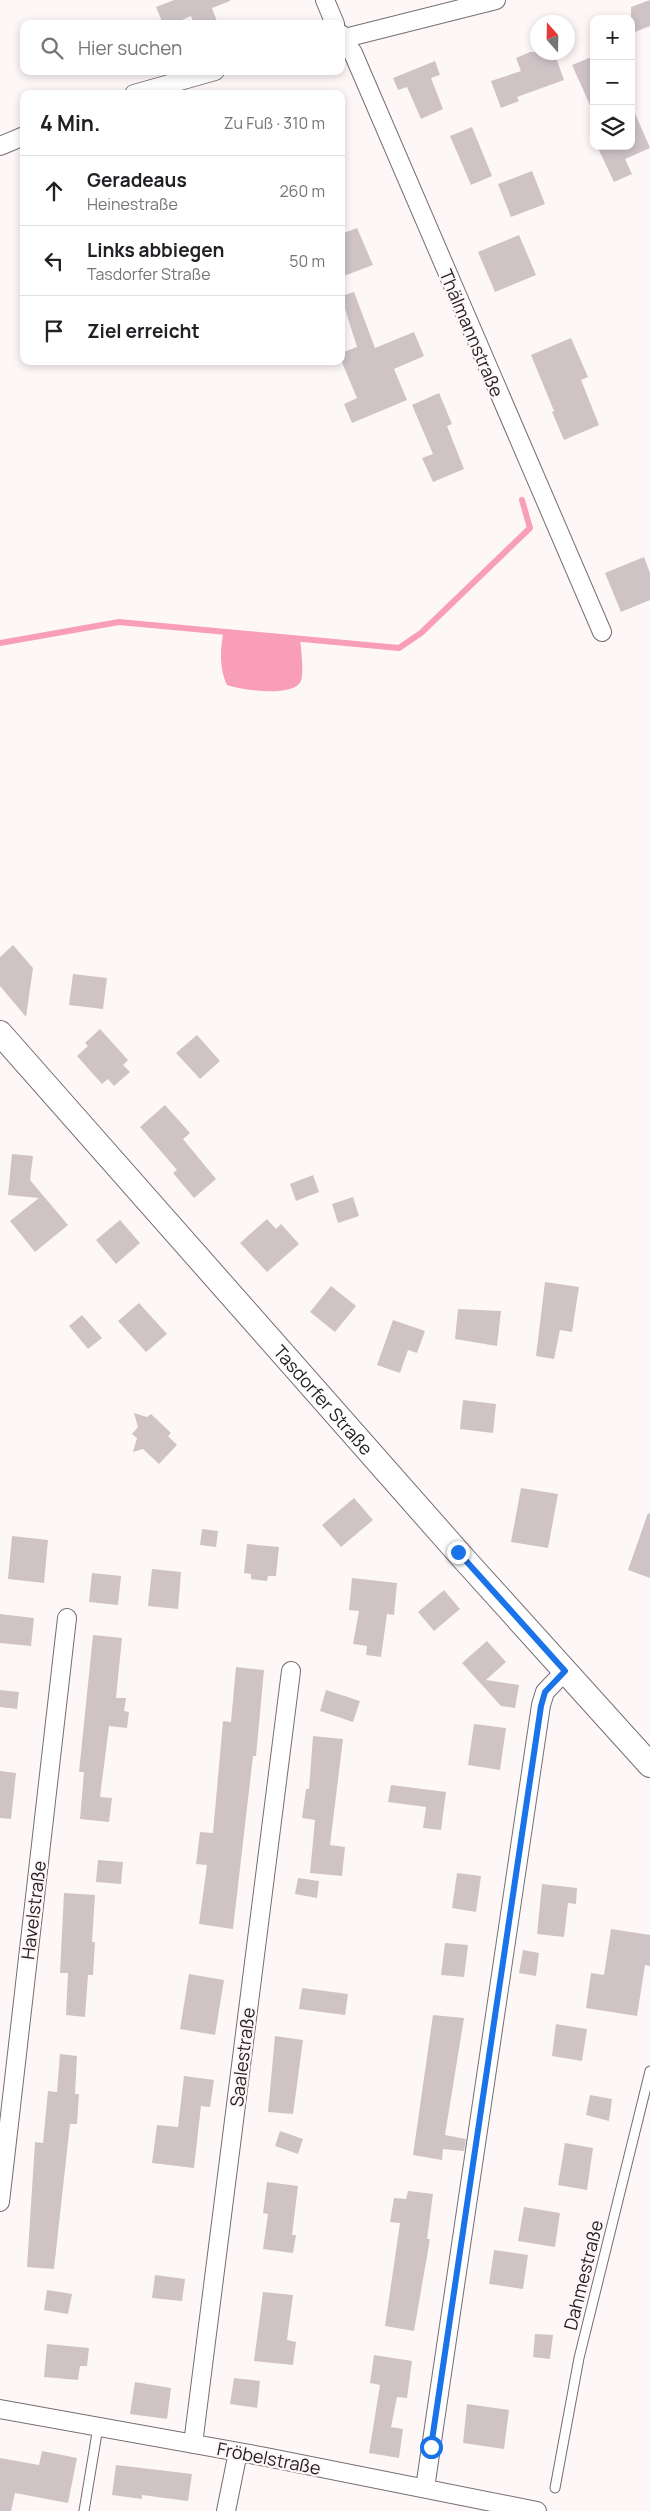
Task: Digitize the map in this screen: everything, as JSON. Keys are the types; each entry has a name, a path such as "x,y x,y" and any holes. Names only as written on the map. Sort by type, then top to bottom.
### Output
{"main road":[{"name":"Tasdorfer Straße","path":"0,1033 650,1765"}],"street":[{"name":"Thälmannstraße","path":"324,0 333,20"},
{"path":"345,33 496,0"},
{"name":"Thälmannstraße","path":"345,41 353,53 602,632"},
{"path":"148,90 201,75"},
{"path":"0,146 20,138"},
{"name":"Havelstraße","path":"0,2202 67,1618"},
{"name":"Saalestraße","path":"193,2444 291,1671"},
{"path":"425,2488 541,1706 545,1692 565,1671"},
{"name":"Fröbelstraße","path":"0,2409 238,2452 537,2511"},
{"path":"226,2511 238,2452"}],"lane":[{"name":"Dahmestraße","path":"555,2488 579,2358 650,2071"},
{"path":"84,2511 98,2428"}],"shaded area":[{"path":"224,630 300,638 301,681 296,686 278,691 243,689 227,685 221,658"}],"building":[{"path":"174,0 230,0 212,8 216,20 192,20 191,16 182,20 161,20 156,7"},
{"path":"650,0 650,26 635,32 635,15 631,15 631,7"},
{"path":"530,52 530,60 557,60 564,80 517,97 519,101 501,108 491,81 521,71 516,58"},
{"path":"590,58 590,105 572,65"},
{"path":"435,61 440,75 431,78 443,109 421,119 407,87 398,90 393,78"},
{"path":"635,113 650,148 625,159 632,174 614,182 599,150 635,150"},
{"path":"472,127 492,176 471,185 450,136"},
{"path":"532,171 545,204 511,217 498,184"},
{"path":"357,228 373,265 345,276 345,232"},
{"path":"519,235 536,275 495,292 478,252"},
{"path":"354,292 375,348 414,332 424,356 394,369 407,400 352,423 344,404 357,398 343,365 345,365 345,352 357,347 345,309 345,295"},
{"path":"571,338 588,377 581,380 599,425 564,440 531,355"},
{"path":"439,393 452,424 447,426 464,469 433,482 422,458 433,454 412,405"},
{"path":"644,557 650,573 650,600 621,612 605,573"},
{"path":"13,945 33,968 26,1017 0,986 0,957"},
{"path":"73,974 107,978 103,1009 69,1005"},
{"path":"100,1029 128,1060 123,1065 130,1072 114,1086 108,1079 102,1084 77,1056 88,1046 85,1043"},
{"path":"197,1035 220,1061 200,1079 176,1053"},
{"path":"165,1105 190,1133 183,1139 216,1179 194,1198 173,1173 177,1170 140,1127"},
{"path":"12,1154 33,1156 30,1180 68,1225 35,1252 10,1221 39,1198 8,1195"},
{"path":"313,1175 319,1192 296,1201 290,1184"},
{"path":"353,1197 359,1216 338,1223 332,1204"},
{"path":"267,1219 276,1229 281,1224 299,1244 267,1272 240,1243"},
{"path":"120,1220 140,1243 116,1264 96,1240"},
{"path":"545,1282 579,1287 572,1332 560,1330 554,1359 536,1356"},
{"path":"331,1286 356,1306 335,1332 310,1312"},
{"path":"139,1303 167,1334 146,1352 118,1321"},
{"path":"458,1309 501,1311 497,1346 455,1339"},
{"path":"82,1315 102,1338 88,1349 69,1326"},
{"path":"393,1320 425,1331 417,1353 408,1350 400,1373 377,1365"},
{"path":"463,1400 496,1404 493,1433 460,1429"},
{"path":"134,1413 147,1417 151,1414 171,1433 168,1436 177,1445 159,1464 143,1449 133,1452 137,1438 132,1434 138,1427"},
{"path":"521,1488 558,1494 548,1548 511,1542"},
{"path":"354,1498 373,1520 341,1547 322,1525"},
{"path":"648,1513 650,1514 650,1578 628,1570"},
{"path":"202,1529 218,1531 216,1547 200,1545"},
{"path":"12,1536 48,1540 44,1583 8,1579"},
{"path":"247,1544 279,1547 276,1576 268,1576 267,1581 251,1579 251,1574 244,1573"},
{"path":"152,1569 181,1572 178,1609 148,1606"},
{"path":"92,1573 121,1576 118,1605 89,1602"},
{"path":"352,1578 397,1583 394,1615 387,1614 381,1657 366,1655 367,1646 353,1644 359,1611 349,1610"},
{"path":"444,1590 460,1609 434,1631 418,1612"},
{"path":"0,1614 34,1618 31,1646 0,1643"},
{"path":"93,1635 122,1638 116,1698 126,1698 124,1711 129,1712 127,1728 109,1726 100,1797 112,1798 109,1822 80,1819 84,1772 79,1772"},
{"path":"487,1641 506,1662 486,1680 519,1685 515,1708 501,1706 462,1663"},
{"path":"236,1667 264,1670 256,1756 253,1756 233,1929 199,1924 207,1865 196,1864 200,1832 213,1833 223,1721 231,1722"},
{"path":"0,1690 19,1692 17,1709 0,1707"},
{"path":"326,1690 360,1701 353,1722 320,1711"},
{"path":"474,1724 506,1728 500,1770 468,1765"},
{"path":"313,1736 343,1739 330,1845 345,1847 342,1876 310,1873 315,1820 302,1818 306,1789 309,1789"},
{"path":"0,1771 16,1773 11,1819 0,1818"},
{"path":"391,1785 446,1792 441,1830 423,1828 426,1807 388,1802"},
{"path":"98,1860 123,1862 121,1884 96,1882"},
{"path":"457,1873 481,1876 476,1912 452,1908"},
{"path":"298,1878 319,1881 317,1898 295,1894"},
{"path":"542,1884 577,1888 576,1904 568,1903 564,1937 537,1934"},
{"path":"64,1893 95,1895 92,1942 95,1942 93,1975 88,1975 85,2017 66,2015 68,1973 60,1973"},
{"path":"611,1929 650,1935 650,1966 645,1965 637,2016 586,2008 591,1973 604,1975"},
{"path":"445,1943 468,1945 464,1977 441,1975"},
{"path":"523,1950 539,1953 536,1976 519,1973"},
{"path":"189,1974 224,1980 215,2035 180,2029"},
{"path":"302,1988 348,1994 345,2015 299,2009"},
{"path":"433,2015 464,2018 445,2135 466,2139 464,2151 443,2149 442,2160 413,2155"},
{"path":"556,2024 587,2029 582,2061 552,2056"},
{"path":"275,2036 303,2040 293,2114 268,2112"},
{"path":"60,2054 77,2056 75,2094 79,2094 77,2124 70,2124 54,2269 27,2267 35,2142 43,2143 48,2091 57,2092"},
{"path":"184,2076 214,2080 210,2107 201,2106 194,2168 152,2163 157,2125 178,2127"},
{"path":"590,2095 612,2099 609,2121 586,2115"},
{"path":"280,2131 303,2139 298,2154 275,2146"},
{"path":"565,2143 593,2148 587,2190 558,2185"},
{"path":"267,2182 298,2186 292,2235 296,2235 293,2253 263,2249 268,2214 263,2213"},
{"path":"408,2191 433,2194 427,2239 430,2239 414,2331 385,2326 400,2223 390,2222 394,2198 406,2199"},
{"path":"524,2207 560,2213 555,2247 518,2241"},
{"path":"494,2250 528,2255 523,2289 489,2284"},
{"path":"155,2275 185,2279 182,2301 152,2298"},
{"path":"47,2290 72,2294 68,2314 44,2310"},
{"path":"263,2292 293,2295 287,2340 296,2342 293,2365 254,2361"},
{"path":"535,2334 553,2335 550,2359 533,2357"},
{"path":"47,2344 89,2348 87,2366 80,2366 78,2380 44,2377"},
{"path":"374,2355 412,2361 407,2398 397,2397 391,2427 403,2429 399,2458 369,2453 380,2385 370,2383"},
{"path":"234,2378 260,2381 257,2408 230,2404"},
{"path":"135,2382 171,2388 167,2419 130,2414"},
{"path":"467,2404 509,2410 504,2449 463,2443"},
{"path":"42,2451 77,2458 68,2503 15,2493 11,2511 0,2511 0,2458 39,2465"},
{"path":"116,2465 192,2474 188,2501 142,2495 142,2499 112,2495"}],"waterway":[{"path":"0,643 119,622 399,648 421,633 530,528 522,500"}],"route":[{"path":"431,2447 541,1706 545,1692 565,1671 458,1552"}]}
